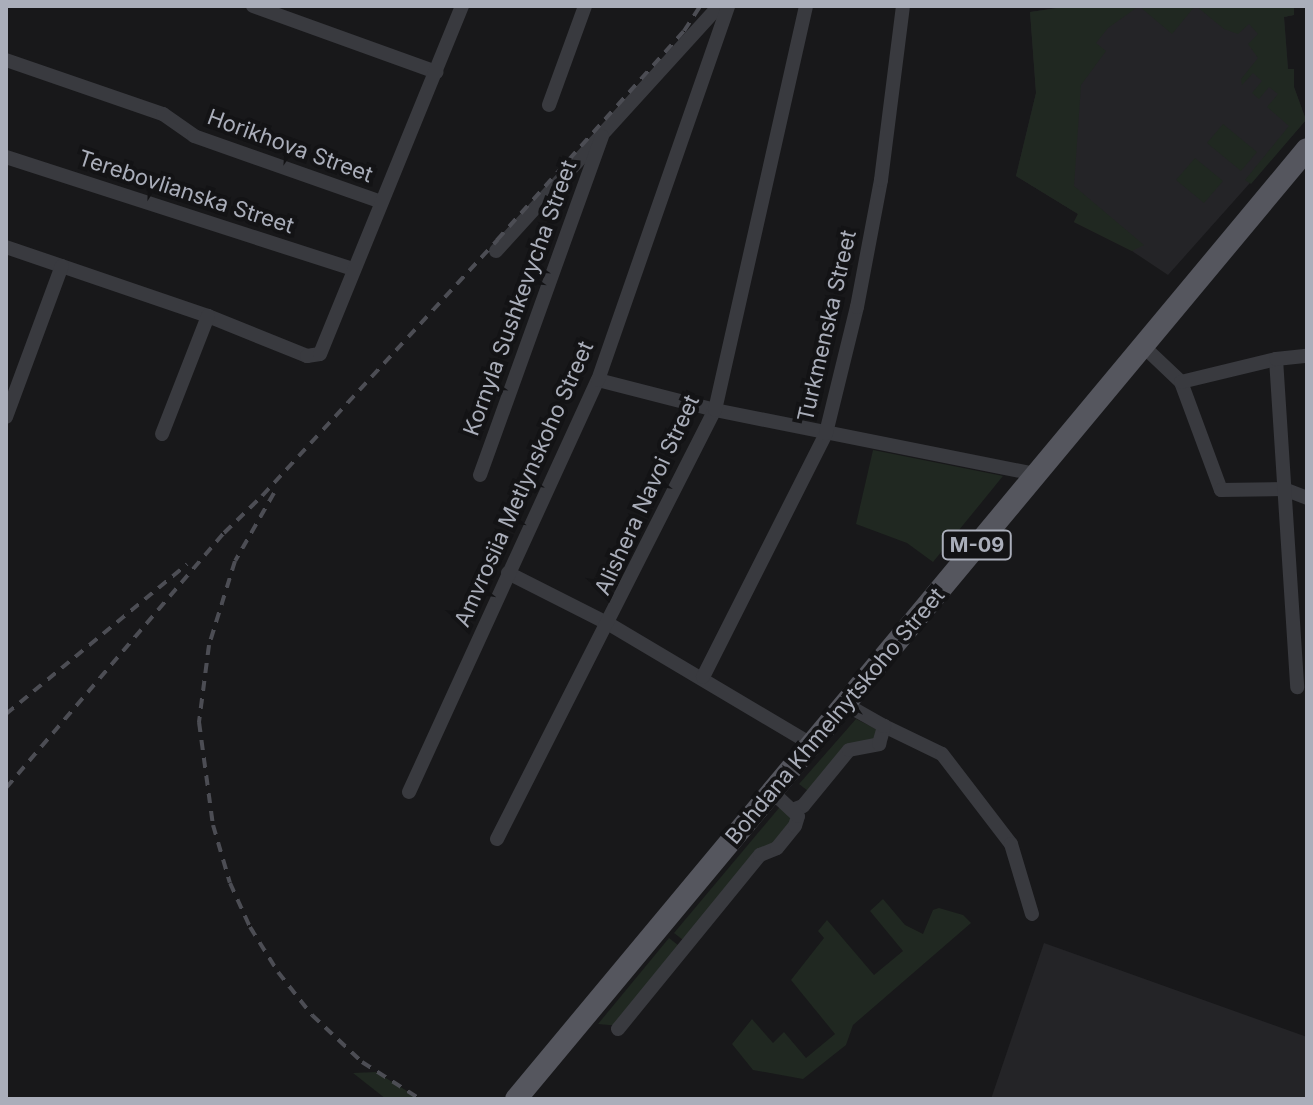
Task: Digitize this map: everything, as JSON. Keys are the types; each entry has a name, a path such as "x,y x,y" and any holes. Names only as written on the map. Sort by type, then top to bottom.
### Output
{"main road":[{"name":"Bohdana Khmelnytskoho Street","path":"516,1099 1307,149"}],"street":[{"path":"253,6 436,72"},
{"path":"6,247 208,316 307,356 320,354 462,6"},
{"path":"549,105 585,6"},
{"path":"496,251 719,6"},
{"name":"Amvrosiia Metlynskoho Street","path":"409,792 598,380 728,6"},
{"name":"Alishera Navoi Street","path":"497,839 609,624 715,410 806,6"},
{"name":"Turkmenska Street","path":"703,677 826,433 854,321 881,180 903,6"},
{"name":"Horikhova Street","path":"6,60 163,114 194,136 381,202"},
{"name":"Kornyla Sushkevycha Street","path":"480,475 602,136"},
{"name":"Terebovlianska Street","path":"6,157 353,269"},
{"path":"6,417 62,266"},
{"path":"162,434 208,316"},
{"path":"1142,345 1181,382 1221,490 1284,489 1307,498"},
{"path":"1181,382 1276,359 1307,356"},
{"path":"1276,359 1284,489 1300,628 1297,687"},
{"path":"598,380 715,410 1035,474"},
{"path":"508,573 609,624 703,677 811,744"},
{"path":"845,704 942,754 1011,844 1032,914"},
{"path":"792,810 803,806 849,750 879,744 884,726"},
{"path":"618,1029 760,855 777,848 793,829 798,816 772,792"}],"shaded area":[{"path":"1071,6 1294,6 1294,15 1284,17 1288,69 1294,69 1294,87 1306,120 1168,275 1132,251 1074,222 1078,214 1016,176 1036,93 1030,12"},
{"path":"1071,6 1139,6 1108,28 1096,43 1106,51 1081,85 1074,186 1144,245 1132,251 1074,222 1078,214 1016,176 1036,93 1030,12"},
{"path":"1139,6 1195,6 1172,34"},
{"path":"1196,6 1294,6 1294,15 1284,17 1288,69 1294,69 1294,87 1306,120 1251,184 1245,180 1289,126 1267,107 1278,94 1269,87 1259,99 1252,93 1262,81 1253,73 1242,85 1241,79 1258,58 1248,44 1258,34 1249,24 1238,34 1224,29"},
{"path":"1223,124 1257,152 1241,171 1207,143"},
{"path":"1195,158 1223,181 1204,203 1176,180"},
{"path":"873,450 1003,476 933,562 907,543 856,524"},
{"path":"856,719 876,729 877,741 846,746 808,791 799,784"},
{"path":"784,802 798,816 687,943 674,933"},
{"path":"883,899 905,925 923,934 933,910 939,908 963,915 971,923 853,1025 846,1045 803,1079 753,1070 732,1044 752,1019 773,1043 784,1032 806,1058 835,1034 791,980 824,938 818,931 827,920 874,975 903,951 870,911"},
{"path":"669,938 683,949 620,1026 598,1024"},
{"path":"1044,943 1307,1037 1307,1099 991,1099"},
{"path":"376,1072 420,1099 386,1099 353,1073"}],"railway":[{"path":"6,788 224,533 262,496 497,240 684,31 700,6"},
{"path":"274,493 235,561 209,645 199,722 213,825 230,883 250,927 278,972 312,1015 362,1062 420,1099"},
{"path":"6,714 187,564"}]}
